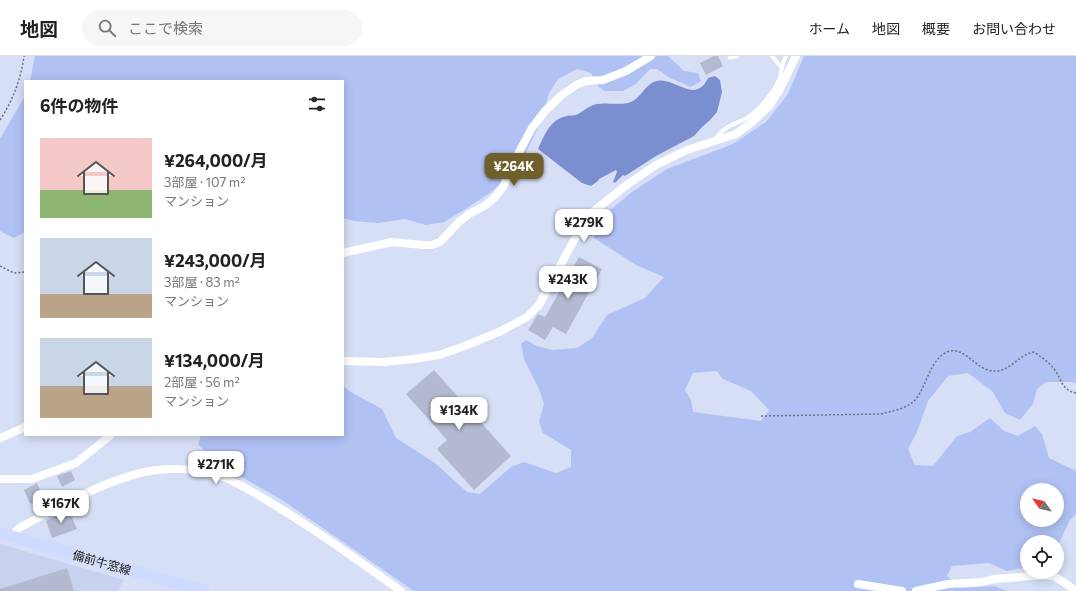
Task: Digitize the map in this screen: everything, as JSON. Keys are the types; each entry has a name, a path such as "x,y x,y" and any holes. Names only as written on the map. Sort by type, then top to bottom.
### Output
{"main road":[{"name":"備前牛窓線","path":"6,535 204,591"}],"street":[{"path":"344,253 392,242 423,245 432,245 440,242 459,222 469,214 486,205 495,197 503,187 516,156 532,128 545,111 563,94 578,84 586,81 603,80 626,71 651,56"},
{"path":"344,361 384,362 414,360 439,355 472,343 517,324 527,318 539,305 580,229 590,214 628,184 656,165 687,150 736,134 752,122 770,105 780,89 796,56"},
{"path":"0,438 24,427"},
{"path":"0,479 32,479 76,463 110,436"},
{"path":"6,535 83,495 118,480 142,473 192,469 218,475 258,495 306,524 401,591"},
{"path":"916,591 948,584 981,582 995,578 1044,575 1053,576 1076,591"},
{"path":"858,584 902,591"}],"lane":[{"path":"730,58 737,56"},
{"path":"772,56 781,67"},
{"path":"715,141 717,136 733,123 747,117 761,107 780,78 781,67 786,56"}],"path":[{"path":"0,120 8,107 18,83 24,56"},
{"path":"0,266 14,272 24,272"},
{"path":"761,416 881,414 898,410 915,399 940,357 949,351 958,352 987,370 999,372 1013,365 1026,354 1034,352 1054,369 1064,388 1076,393"}],"shaded area":[{"path":"35,56 668,56 684,71 698,73 701,81 691,87 670,78 657,69 650,69 636,84 623,91 604,91 598,86 591,73 577,69 558,79 549,93 540,123 524,157 513,173 491,192 444,222 426,225 405,219 378,223 354,221 344,218 344,80 30,80"},
{"path":"804,56 1076,56 1076,383 1046,382 1037,389 1033,404 1020,420 1005,413 993,392 968,373 948,376 928,401 917,432 908,449 915,465 933,466 957,436 970,432 990,418 1004,431 1018,436 1035,426 1042,434 1049,458 1076,471 1076,514 1070,520 1063,535 1020,535 1020,568 1007,571 989,563 952,566 947,576 959,588 994,586 1006,591 414,591 282,500 224,467 198,445 201,436 344,436 344,386 349,391 382,409 396,438 435,463 467,492 480,494 511,467 524,462 556,473 571,467 571,450 543,433 539,422 544,404 539,389 524,359 521,344 526,340 537,346 552,350 577,348 592,338 607,315 645,298 664,277 636,265 594,238 598,220 632,192 667,169 733,144 766,122 788,94","holes":["717,371 723,379 751,391 769,410 761,421 693,412 691,400 685,390 693,373"]},
{"path":"715,76 720,80 722,92 717,112 710,120 694,136 656,156 625,176 623,175 615,183 613,182 617,172 616,170 599,179 591,186 582,183 538,149 548,129 552,124 561,118 576,115 594,105 623,104 631,102 635,100 653,82 664,81 691,90 703,86 708,78"},
{"path":"24,98 24,233 14,238 0,231 0,139"},
{"path":"0,544 124,580 118,591 0,591"}],"building":[{"path":"714,56 718,56 723,66 706,75 700,63"},
{"path":"579,257 602,269 566,334 553,327 545,340 528,330 538,314 545,317"},
{"path":"434,370 511,456 474,490 437,449 447,440 406,394"},
{"path":"71,471 75,480 62,487 57,476"},
{"path":"37,483 43,497 30,504 24,490"},
{"path":"68,509 77,529 52,538 46,521"},
{"path":"67,568 74,591 0,591 0,589"}]}
